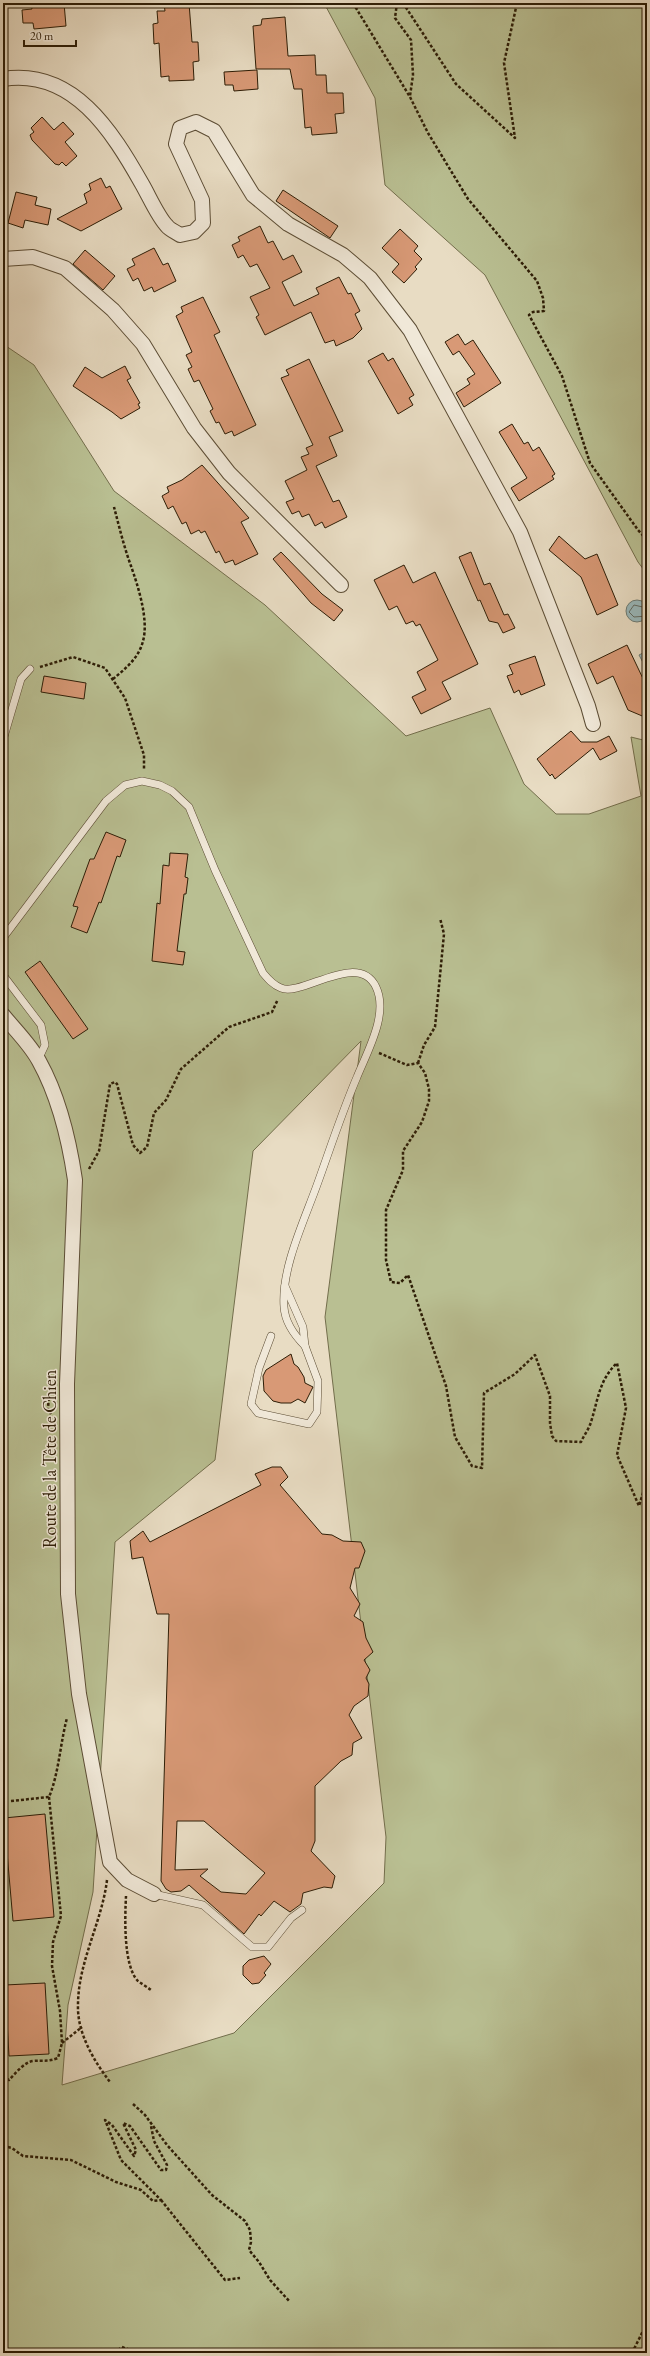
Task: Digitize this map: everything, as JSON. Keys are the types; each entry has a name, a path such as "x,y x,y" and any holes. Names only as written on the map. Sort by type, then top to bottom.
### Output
{"street":[{"path":"3,79 42,80 68,90 101,121 128,160 166,226 180,235 194,232 202,223 202,200 176,144 180,128 196,122 214,131 253,195 288,224 343,255 370,278 410,330 520,532 588,706 593,724"},
{"path":"3,259 33,257 65,268 113,310 143,344 194,428 229,473 340,585"},
{"name":"Route de la Tête de Chien","path":"3,1015 38,1060 60,1111 70,1148 75,1180 68,1384 68,1594 79,1694 110,1862"},
{"path":"110,1862 127,1880 154,1894"}],"lane":[{"path":"3,740 21,679 30,670"},
{"path":"3,938 106,800 124,785 142,780 160,784 172,791 189,807 215,870 263,972 272,983 282,989 303,986 335,974 352,973 367,977 376,986 379,1002 377,1028 341,1120 301,1230 284,1284 284,1308 294,1334 305,1346"},
{"path":"3,975 41,1025 45,1046 38,1060"},
{"path":"271,1336 259,1368 251,1404 258,1413 309,1424 318,1412 318,1381 305,1346 303,1327 284,1284"},
{"path":"154,1894 203,1905 252,1947 268,1947 290,1918 302,1910"}],"path":[{"path":"353,3 410,97 428,133 468,198 537,282 543,298 544,311 533,312 529,315 562,376 590,463 638,530 647,540"},
{"path":"397,3 395,18 412,40 413,75 410,97"},
{"path":"403,3 456,84 515,138 504,63 517,3"},
{"path":"113,679 130,665 143,641 143,612 139,584 131,566 114,507"},
{"path":"30,670 74,658 105,668 125,698 144,755 142,780"},
{"path":"440,918 444,934 435,1027 424,1046 418,1063 426,1078 429,1089 429,1101 422,1122 403,1151 403,1170 386,1210 386,1260 391,1282 400,1283 408,1275 446,1386 455,1437 472,1466 482,1468 484,1393 515,1374 535,1355 550,1396 552,1436 556,1441 581,1442 591,1422 596,1397 610,1369 618,1363 626,1408 617,1455 640,1506 647,1480"},
{"path":"75,1180 87,1173 99,1151 110,1084 115,1082 118,1084 133,1145 140,1153 147,1147 154,1113 166,1100 180,1069 229,1027 272,1012 282,989"},
{"path":"371,1046 383,1056 407,1065 418,1063"},
{"path":"3,2076 9,2080 26,2064 32,2061 47,2062 58,2058 62,2043 60,2011 52,1966 53,1942 61,1916 49,1797 53,1788 61,1740 68,1716"},
{"path":"11,1801 49,1797"},
{"path":"110,1862 105,1896 81,1977 78,2006 82,2027 93,2058 110,2082"},
{"path":"127,1880 125,1923 131,1966 137,1980 151,1990"},
{"path":"62,2043 82,2027"},
{"path":"133,2104 145,2115 152,2126 212,2195 246,2222 250,2230 251,2242 249,2250 259,2262 270,2280 290,2302"},
{"path":"152,2126 154,2141 168,2165 166,2170 161,2170 130,2126 123,2123 136,2150 134,2156 112,2125 105,2120 121,2160 161,2200 225,2280 240,2278"},
{"path":"3,2146 12,2148 23,2156 71,2160 116,2182 141,2190 153,2201 161,2200"},
{"path":"632,2353 647,2323"},
{"path":"114,2353 122,2346 138,2353"},
{"path":"608,2353 611,2350 634,2348"}],"green space":[{"path":"324,3 647,3 647,574 638,562 485,275 385,185 375,98"},
{"path":"3,344 34,365 114,491 265,605 406,736 490,708 524,784 556,814 589,814 641,796 631,737 647,741 647,2353 3,2353","holes":["361,1041 325,1317 386,1837 384,1883 234,2033 62,2085 68,2005 93,1892 115,1542 215,1460 253,1151"]}],"water":[{"path":"637,600 645,603 648,611 645,619 637,622 629,619 626,611 629,603"},
{"path":"647,651 647,670 639,655"}],"building":[{"path":"31,3 64,3 66,26 34,29 33,23 23,23 22,10 32,9"},
{"path":"189,3 192,42 198,42 199,61 193,62 194,80 169,81 169,76 161,77 159,43 154,44 153,24 158,23 157,11 165,11 164,4"},
{"path":"285,17 288,56 315,55 316,75 326,75 327,93 343,93 344,113 335,114 337,133 312,135 311,127 305,128 302,89 294,89 290,69 256,69 253,26 261,25 262,19"},
{"path":"257,70 258,89 234,91 233,85 225,85 224,72"},
{"path":"42,117 54,130 63,122 74,134 65,142 77,156 66,166 62,162 59,165 55,164 32,140 30,135 34,132 31,128"},
{"path":"101,178 106,188 110,186 122,209 81,231 57,219 87,203 84,194 91,190 89,184"},
{"path":"283,190 338,226 330,238 276,201"},
{"path":"16,192 37,197 35,205 51,209 48,225 25,220 23,228 8,223"},
{"path":"260,226 268,243 273,241 283,260 293,255 302,272 282,282 294,306 319,294 316,288 339,277 348,294 351,293 360,311 355,314 362,329 353,338 336,346 334,340 325,343 311,312 265,335 256,317 259,315 250,297 270,288 257,264 250,267 243,255 238,258 232,245 240,241 238,237"},
{"path":"400,229 418,246 414,251 422,259 415,267 417,269 404,283 392,272 399,264 382,248"},
{"path":"154,248 163,265 168,263 176,281 154,292 152,287 144,291 138,278 133,281 127,269 135,265 132,259"},
{"path":"85,250 115,276 103,290 73,264"},
{"path":"203,297 220,332 214,335 256,425 234,436 232,431 225,434 219,422 216,423 210,411 213,409 199,380 194,382 188,369 192,367 186,355 192,352 176,316 183,312 181,307"},
{"path":"458,334 465,345 473,340 501,383 464,407 456,393 470,384 467,379 475,374 459,351 453,355 445,342"},
{"path":"383,353 388,361 393,358 414,395 409,398 413,405 398,414 368,361"},
{"path":"309,359 343,431 329,437 337,456 316,466 333,502 339,500 347,517 325,528 322,522 315,526 309,514 302,517 299,511 292,514 286,502 294,499 285,481 307,470 301,457 309,454 306,448 313,445 281,378 289,375 286,370"},
{"path":"125,366 131,378 127,380 140,403 138,404 140,408 121,419 73,386 85,367 102,378"},
{"path":"512,424 524,444 528,442 533,451 539,447 555,474 552,476 554,479 519,501 511,488 527,478 499,432"},
{"path":"202,465 249,518 241,522 258,554 235,565 233,560 225,563 219,551 216,553 205,531 201,533 199,530 191,534 186,522 182,524 173,506 168,509 162,496 169,492 167,487 182,480"},
{"path":"559,536 585,559 597,554 618,605 597,615 581,577 549,550"},
{"path":"281,552 322,594 343,610 334,621 311,603 273,559"},
{"path":"471,552 484,585 490,583 504,615 508,614 515,628 503,633 498,623 489,621 480,600 478,601 459,557"},
{"path":"404,565 413,583 435,572 478,664 442,682 451,699 421,714 412,697 426,690 417,672 438,660 420,624 416,626 413,621 406,624 397,606 389,610 374,580"},
{"path":"627,645 647,687 647,718 628,710 613,676 597,684 588,664"},
{"path":"535,656 545,685 521,695 519,690 514,693 507,676 513,674 509,665"},
{"path":"44,676 86,683 84,699 41,692"},
{"path":"571,731 581,742 597,742 609,736 617,751 600,760 593,748 555,779 552,774 550,776 537,759"},
{"path":"106,832 126,840 120,857 117,856 101,903 99,902 87,933 71,927 78,907 73,906 90,859 94,859"},
{"path":"170,853 188,854 185,877 188,878 186,894 184,894 177,951 185,952 183,965 152,961 157,903 160,904 163,865 169,866"},
{"path":"40,961 88,1029 73,1039 25,972"},
{"path":"291,1354 294,1364 298,1367 304,1377 305,1383 313,1387 305,1403 298,1399 291,1403 273,1401 264,1391 263,1376 266,1370"},
{"path":"272,1467 281,1467 288,1477 280,1485 322,1534 332,1535 343,1541 361,1542 365,1551 359,1568 355,1568 350,1588 360,1604 354,1616 363,1622 366,1638 373,1652 364,1660 370,1670 366,1678 369,1684 368,1696 354,1706 349,1715 362,1738 353,1743 352,1755 341,1761 315,1786 315,1841 311,1851 335,1876 332,1888 324,1887 303,1893 301,1904 290,1912 274,1901 261,1916 259,1914 244,1934 189,1885 181,1891 171,1892 166,1889 161,1881 169,1614 157,1614 143,1557 132,1559 130,1541 143,1531 150,1542 261,1485 255,1474","holes":["177,1821 204,1821 265,1873 246,1894 221,1892 200,1876 208,1869 175,1870"]},
{"path":"45,1814 54,1917 13,1921 4,1818"},
{"path":"264,1956 271,1964 264,1973 266,1975 259,1983 252,1984 243,1975 243,1966 249,1960"},
{"path":"45,1983 49,2054 9,2056 5,1985"}]}
